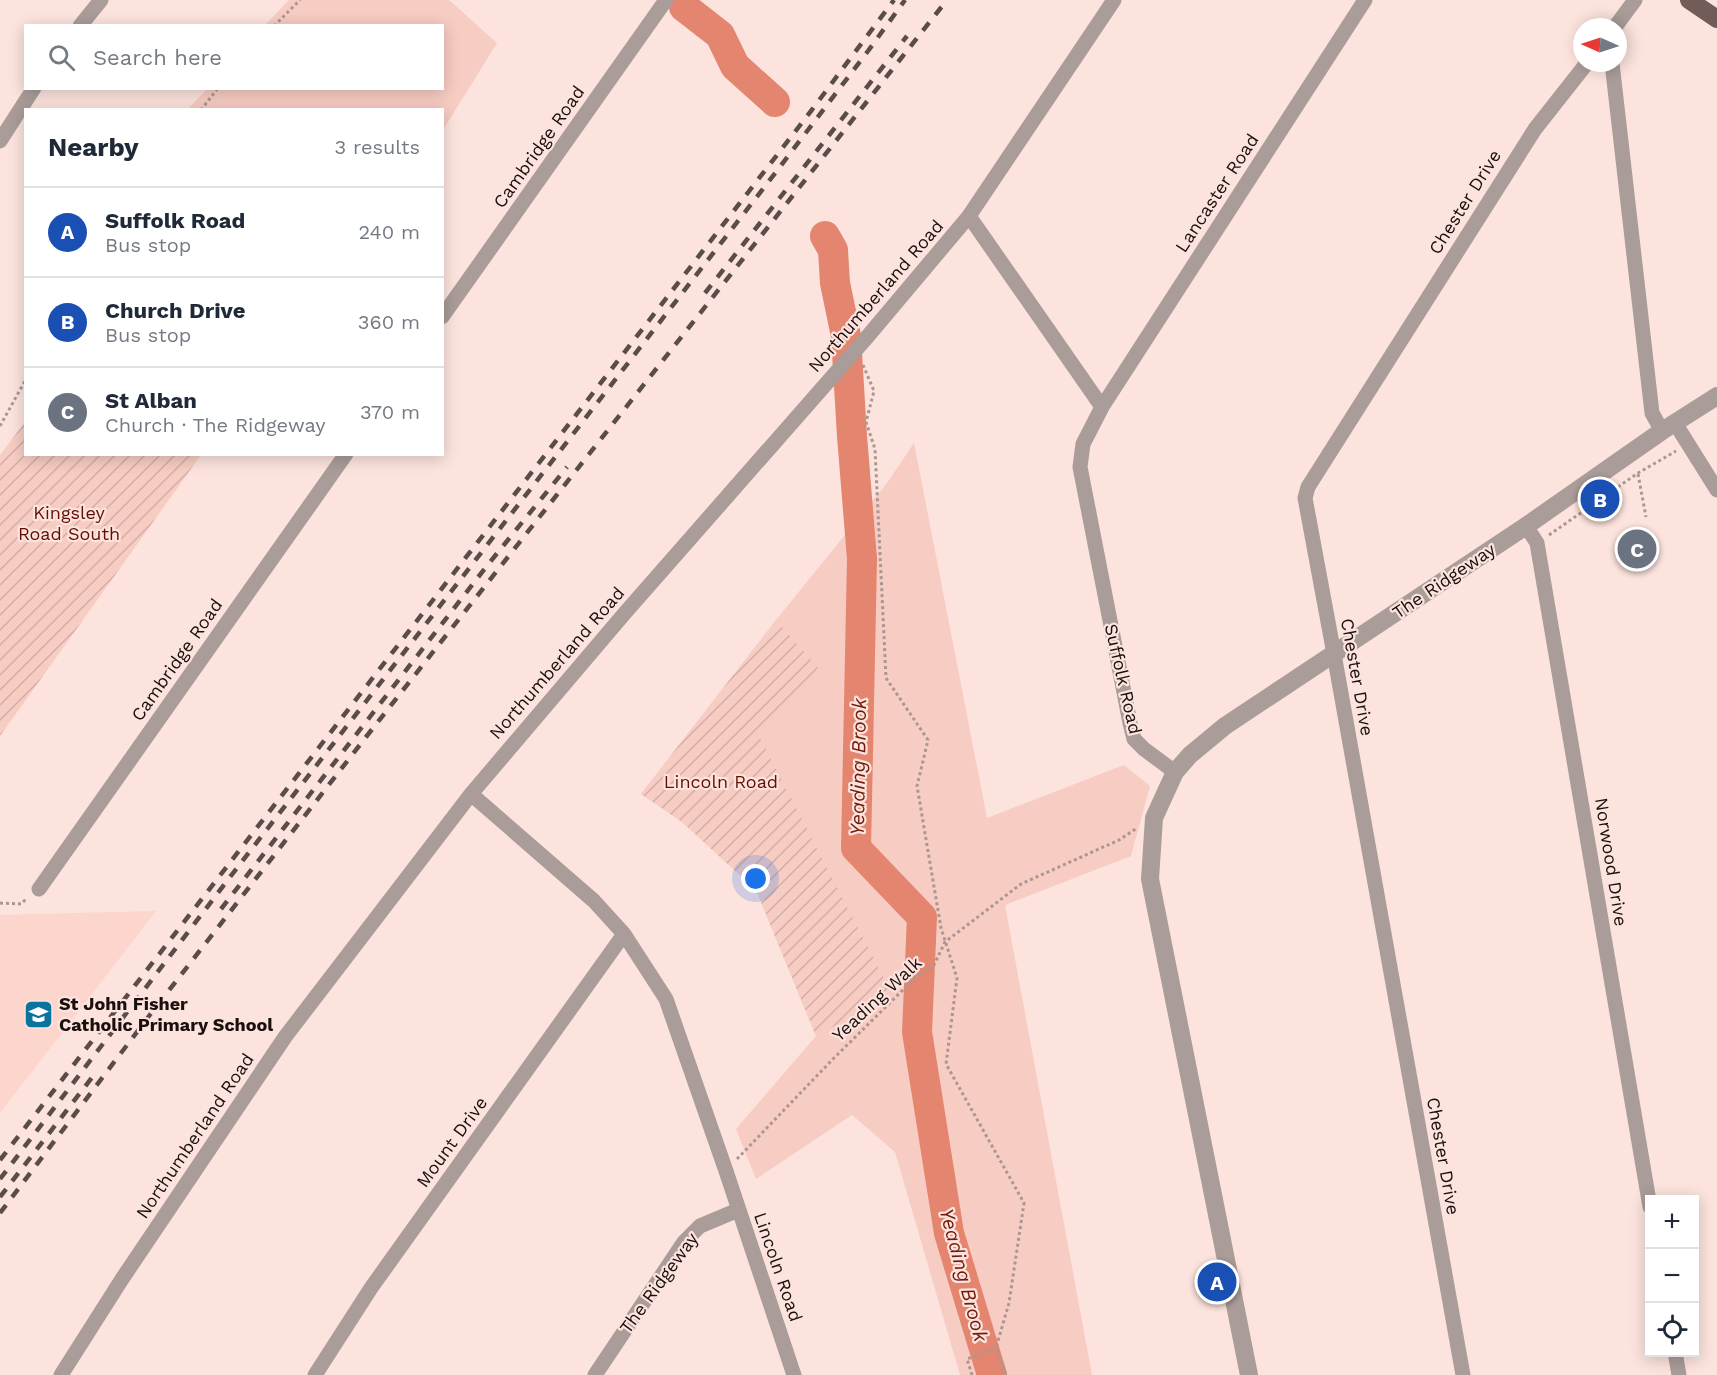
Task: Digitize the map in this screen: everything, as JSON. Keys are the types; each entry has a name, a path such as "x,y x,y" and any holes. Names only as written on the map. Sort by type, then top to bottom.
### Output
{"main road":[{"path":"1689,0 1717,19"}],"street":[{"path":"82,24 101,0"},
{"name":"Cambridge Road","path":"444,314 666,0"},
{"name":"Northumberland Road","path":"61,1375 129,1269 285,1037 471,794 616,623 864,341 969,216 1114,0"},
{"name":"Lancaster Road","path":"1102,407 1365,0"},
{"path":"1622,18 1635,0"},
{"name":"Chester Drive","path":"1463,1375 1305,498 1308,487 1535,129 1580,72"},
{"path":"1613,72 1652,413 1688,444 1717,490"},
{"path":"0,141 33,90"},
{"path":"969,216 1102,407"},
{"name":"The Ridgeway","path":"1175,772 1190,755 1225,726 1717,396"},
{"name":"Suffolk Road","path":"1102,407 1083,444 1080,467 1130,723 1134,739 1175,772"},
{"name":"Cambridge Road","path":"39,889 345,456"},
{"name":"Norwood Drive","path":"1526,526 1537,543 1648,1195"},
{"path":"1175,772 1154,818 1150,879 1249,1375"},
{"name":"Lincoln Road","path":"471,794 594,901 624,934 666,999 794,1375"},
{"name":"Mount Drive","path":"315,1375 371,1288 624,934"},
{"name":"The Ridgeway","path":"595,1375 684,1242 700,1226 738,1210"},
{"path":"1676,1357 1679,1375"}],"path":[{"path":"276,24 300,0"},
{"path":"203,108 216,90"},
{"path":"868,358 862,364 874,391 866,422 875,449 886,678 928,740 917,786 945,942 957,978 946,1064 1024,1203 1010,1303 996,1348 1006,1375"},
{"path":"0,426 24,383"},
{"path":"1537,543 1638,473 1688,444"},
{"path":"1638,473 1646,517"},
{"name":"Yeading Walk","path":"726,1171 833,1059 915,978 934,965 945,942 1021,884 1119,840 1154,818"},
{"path":"0,903 21,904 39,889"},
{"path":"972,1375 967,1359 996,1348"}],"shaded area":[{"name":"St John Fisher Catholic Primary School","path":"156,911 0,1113 0,915"}],"green space":[{"path":"289,0 449,0 497,43 444,128 444,108 189,108 206,90 444,90 444,24 266,24"},
{"name":"Kingsley Road South","path":"24,423 24,456 200,456 0,736 0,455"},
{"path":"914,443 987,818 1124,765 1150,786 1131,856 1005,905 1092,1375 960,1375 895,1152 852,1115 756,1179 736,1129 816,1036 756,890 682,822 641,794 776,620 887,483"},
{"name":"Lincoln Road","path":"776,620 818,668 760,738 892,994 816,1036 756,890 682,822 641,794"}],"waterway":[{"name":"Yeading Brook","path":"684,7 720,35 735,66 775,102"},
{"name":"Yeading Brook","path":"825,236 833,250 835,283 846,336 862,559 856,848 922,917 917,1032 949,1233 992,1375"}],"railway":[{"path":"0,1160 811,111 894,0"},
{"path":"0,1179 230,877 776,172 905,0"},
{"path":"0,1213 149,1016 366,737 947,0"},
{"path":"705,293 907,36"},
{"path":"221,909 486,567 567,467"},
{"path":"0,1197 97,1071"}],"place":[{"name":"Church Drive","path":"1600,499"},
{"name":"St Alban","path":"1637,549"},
{"name":"St John Fisher Catholic Primary School","path":"38,1014"},
{"name":"Suffolk Road","path":"1217,1282"}]}
